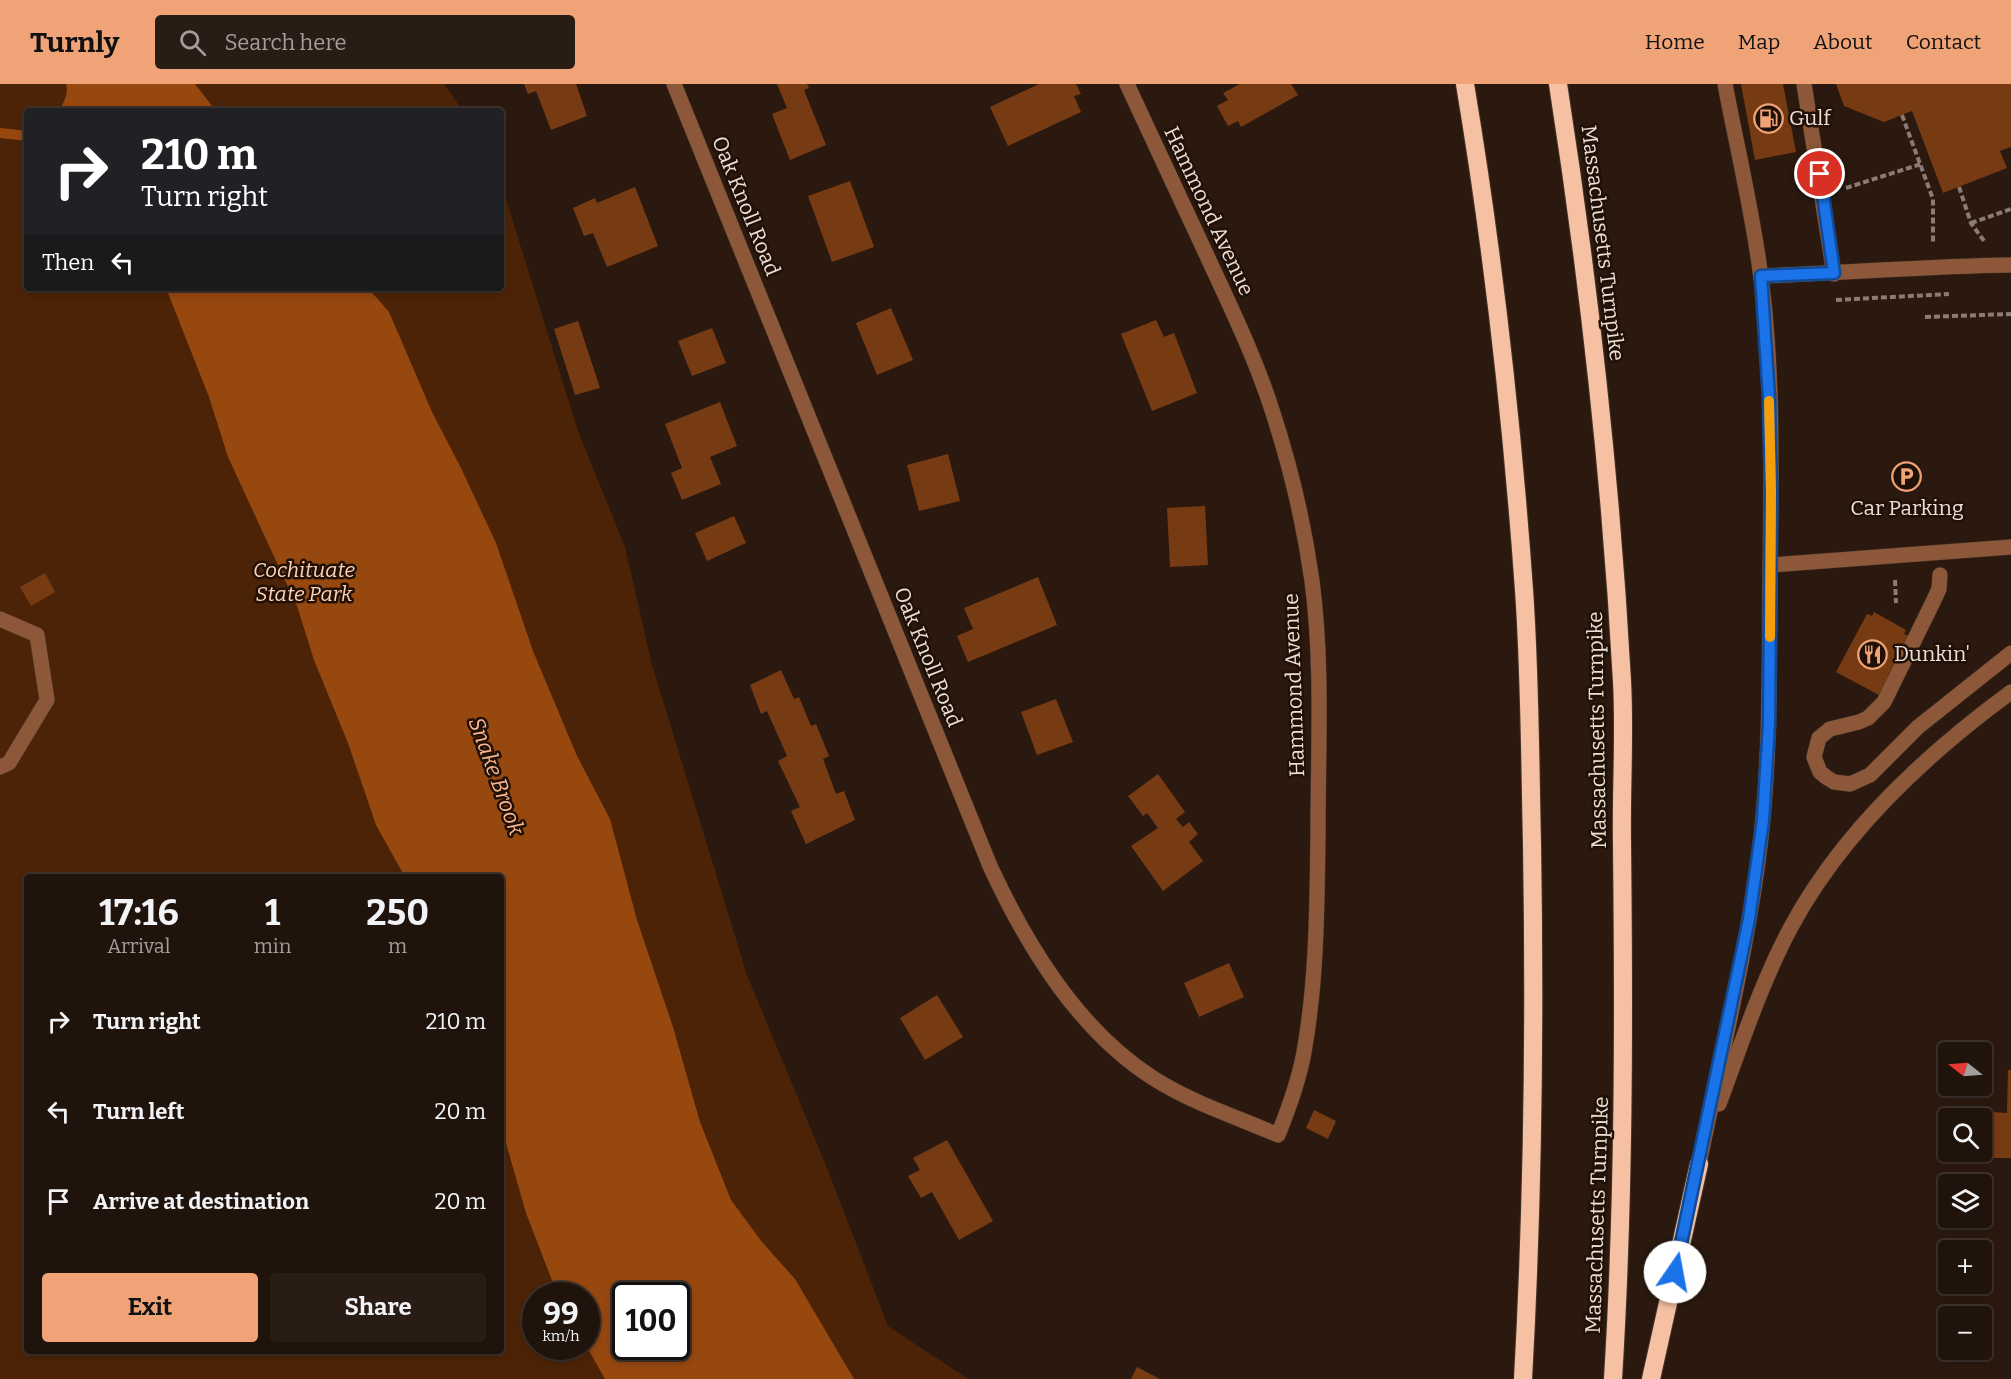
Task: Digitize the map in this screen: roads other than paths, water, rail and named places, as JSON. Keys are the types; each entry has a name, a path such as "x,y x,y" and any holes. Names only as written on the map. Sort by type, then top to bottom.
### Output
{"highway":[{"path":"1466,84 1487,231 1506,394 1524,590 1529,706 1534,971 1529,1268 1523,1379"},
{"name":"Massachusetts Turnpike","path":"1558,84 1592,324 1604,444 1622,684 1624,1092 1620,1258 1613,1379"},
{"path":"1652,1379 1699,1164"}],"street":[{"name":"Oak Knoll Road","path":"674,84 990,866 1024,932 1063,991 1090,1023 1129,1060 1153,1078 1192,1100 1278,1135"},
{"name":"Hammond Avenue","path":"1127,84 1238,322 1262,380 1290,473 1312,581 1319,686 1317,920 1313,988 1304,1054 1291,1102 1278,1135"},
{"path":"1699,1164 1749,919 1767,771 1770,565 1769,398 1761,276 1725,84"},
{"path":"1804,84 1834,273"},
{"path":"1761,276 1942,266 2011,265"},
{"path":"1770,565 2011,547"},
{"path":"1940,575 1939,589 1884,702 1868,718 1830,729 1819,738 1814,757 1820,772 1834,782 1843,784 1858,782 1870,775 1918,727 2011,653"},
{"path":"0,619 37,636 47,699 9,763 0,767"},
{"path":"1699,1164 1732,1068 1766,982 1791,927 1805,904 1845,847 1908,778 1972,720 2011,692"}],"water":[{"path":"66,84 195,84 214,108 60,108 67,90"},
{"name":"Snake Brook","path":"167,291 371,291 389,312 432,412 496,543 533,651 577,756 610,819 637,920 673,1027 700,1122 731,1200 762,1242 795,1279 854,1379 605,1379 594,1360 600,1360 600,1282 553,1282 526,1213 504,1136 504,874 403,874 376,825 348,743 314,660 297,606 228,457 209,397"}],"waterway":[{"path":"0,133 24,136"}],"place":[{"name":"Gulf","path":"1768,118"},
{"name":"Car Parking","path":"1907,477"},
{"name":"Dunkin'","path":"1873,654"}],"park label":[{"name":"Cochituate State Park","path":"304,582"}]}
